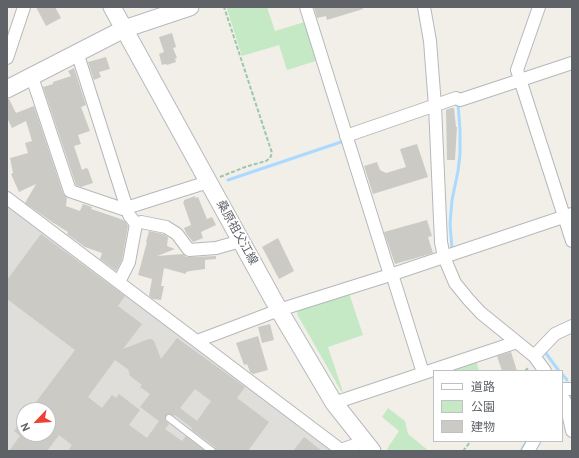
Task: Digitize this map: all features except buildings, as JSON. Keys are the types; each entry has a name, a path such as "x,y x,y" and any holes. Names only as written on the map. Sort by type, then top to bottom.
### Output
{"main road":[{"name":"桑原祖父江線","path":"112,7 279,310 334,403 368,446"},
{"path":"7,87 32,77 124,29 190,7"}],"street":[{"path":"7,58 24,7"},
{"path":"306,7 423,373"},
{"path":"424,7 430,41 435,106 441,242 444,257 455,283 468,299 481,313 534,356 544,370"},
{"path":"539,7 517,70 568,215 572,241"},
{"path":"78,52 129,215 136,224 129,262 119,282"},
{"path":"346,136 456,98 460,100 572,63"},
{"path":"32,77 70,191 123,210 208,182"},
{"path":"7,198 341,450 368,446"},
{"path":"197,341 279,310 391,275 568,215"},
{"path":"136,224 141,222 166,227 177,234 189,250 216,248 241,241"},
{"path":"534,356 555,334 572,326"},
{"path":"334,403 517,342"},
{"path":"567,400 572,431"},
{"path":"528,451 533,442"}],"lane":[{"path":"169,418 212,451"}],"path":[{"path":"208,182 245,167 266,161 270,158 272,153 224,7"},
{"path":"463,451 470,442"}],"shaded area":[{"path":"7,205 336,451 7,451"}],"green space":[{"path":"228,7 267,7 275,31 308,21 319,60 287,70 279,45 242,56 227,9"},
{"path":"349,293 363,335 328,347 343,392 341,391 297,314 298,309"},
{"path":"476,360 479,370 456,370 454,367"},
{"path":"388,408 405,421 408,434 429,451 390,451 387,449 399,431 382,417"}],"waterway":[{"path":"452,248 450,224 452,200 460,154 458,103"},
{"path":"228,180 344,141"},
{"path":"547,350 545,352 558,370"},
{"path":"563,375 567,380"},
{"path":"521,451 526,442"}]}
